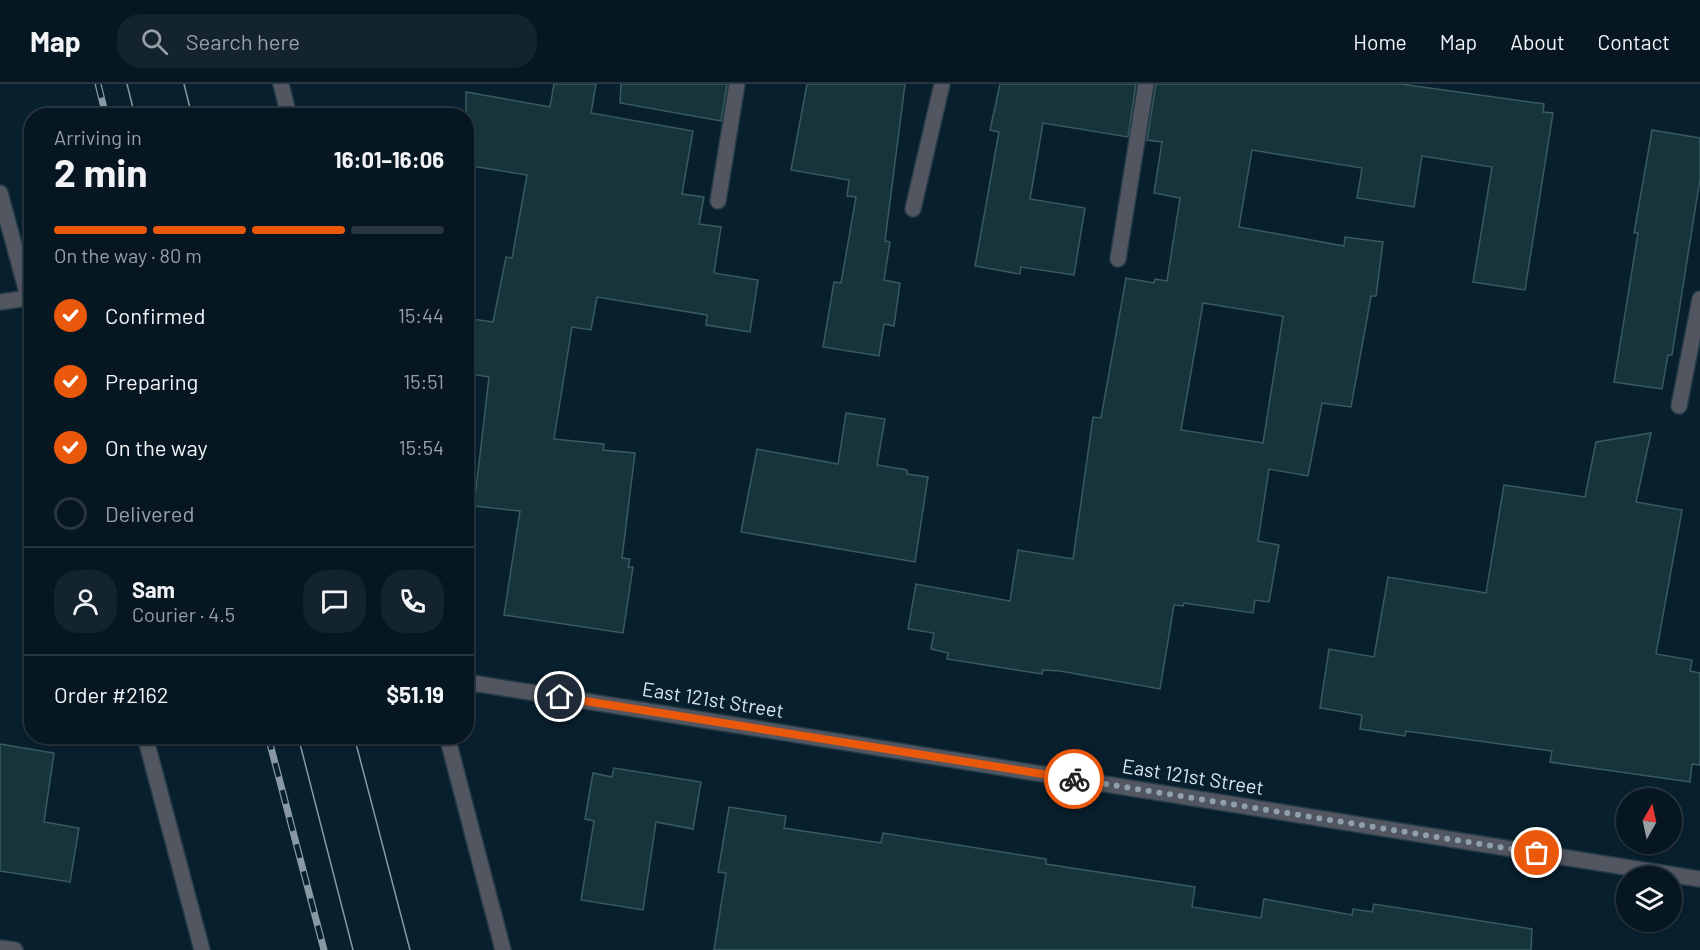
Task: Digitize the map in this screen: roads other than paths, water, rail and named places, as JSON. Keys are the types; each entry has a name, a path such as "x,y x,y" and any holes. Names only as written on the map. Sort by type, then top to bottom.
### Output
{"street":[{"path":"281,84 287,108"},
{"path":"718,201 736,84"},
{"path":"913,209 942,84"},
{"path":"1118,259 1146,84"},
{"path":"0,193 24,282"},
{"path":"1679,406 1700,299"},
{"path":"0,302 24,304"},
{"name":"East 121st Street","path":"474,683 1700,879"},
{"path":"147,744 202,950"},
{"path":"449,744 503,950"},
{"path":"0,948 15,950"}],"tram line":[{"path":"127,84 133,108"},
{"path":"184,84 190,108"},
{"path":"300,744 353,950"},
{"path":"356,744 410,950"}],"railway":[{"path":"98,84 104,108"},
{"path":"270,744 324,950"}]}
